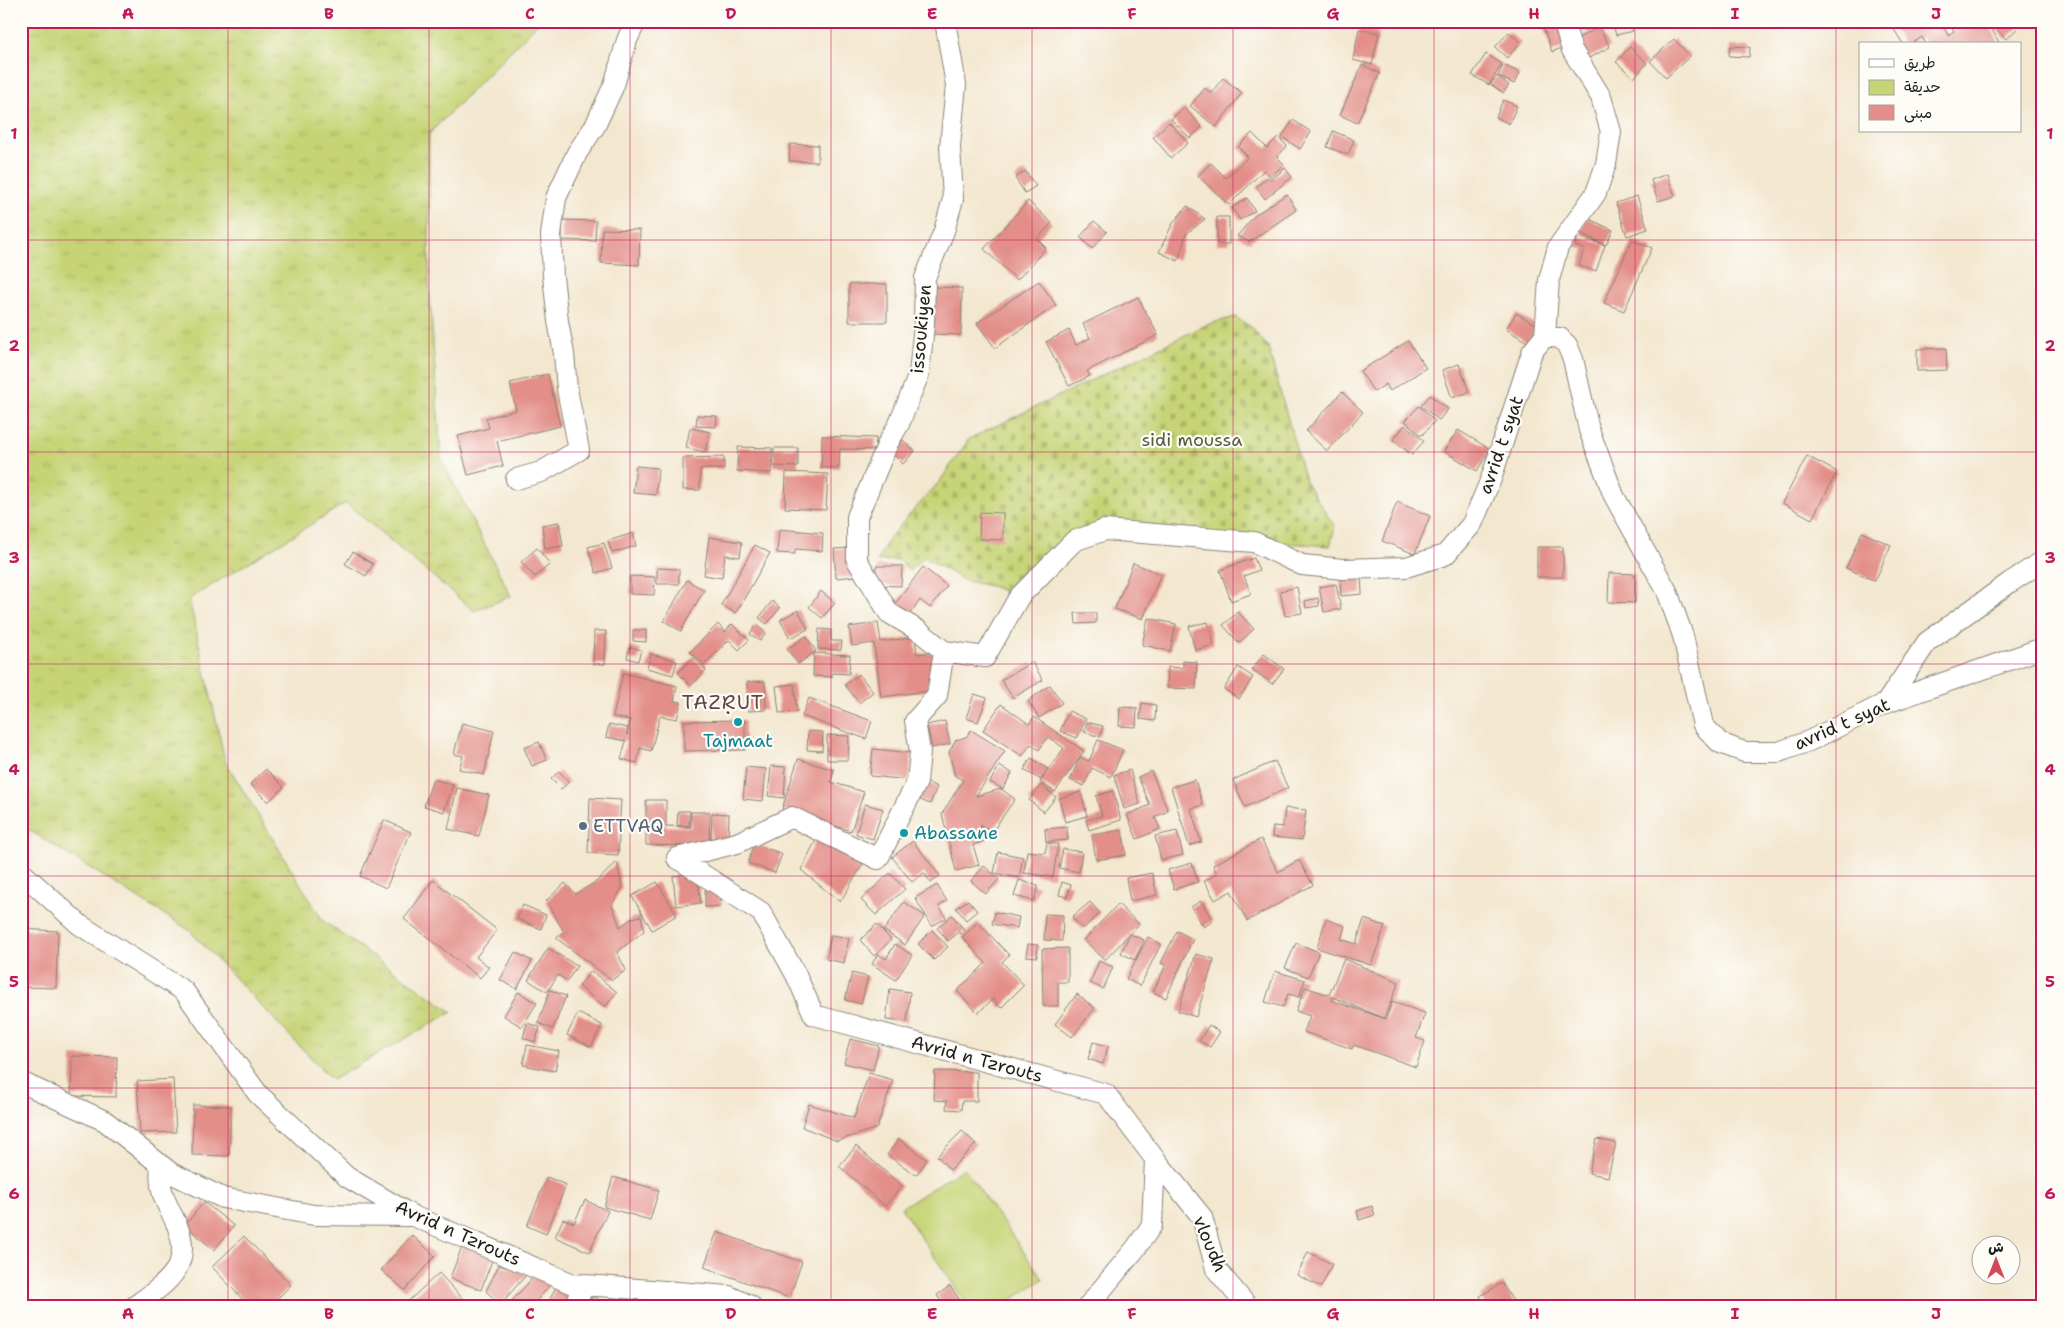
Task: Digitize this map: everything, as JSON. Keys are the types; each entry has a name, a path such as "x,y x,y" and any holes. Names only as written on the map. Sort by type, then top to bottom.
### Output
{"street":[{"path":"516,480 541,472 580,450 568,389 558,321 551,235 556,198 577,153 595,126 614,85 627,40 636,21"},
{"name":"issoukiyen","path":"944,21 956,85 950,146 953,199 944,231 925,278 924,325 919,374 899,424 888,443 874,476 857,517 856,524 857,560 889,613 919,630 944,651"},
{"path":"1545,336 1549,280 1558,247 1596,193 1606,164 1611,132 1601,97 1572,50 1562,21"},
{"name":"avrid t syat","path":"944,651 985,657 1019,597 1074,541 1105,530 1254,542 1302,565 1343,569 1406,567 1445,555 1472,524 1491,479 1532,352 1545,336 1560,338 1567,345 1574,359 1589,430 1614,496 1667,591 1683,636 1703,724 1720,743 1744,752 1779,752 1808,741 1886,703 2043,648"},
{"path":"1886,703 1927,642 2009,582 2043,561"},
{"name":"Avrid n Tzrouts","path":"944,651 937,696 915,721 920,752 917,782 878,859 792,817 738,844 677,858 761,912 796,975 814,1014 1106,1094 1155,1159"},
{"name":"Avrid n Tzrouts","path":"21,872 80,925 184,991 258,1094 347,1177 412,1216 573,1284 729,1296 751,1306"},
{"path":"21,1082 105,1121 171,1173 223,1198 314,1215 412,1216"},
{"path":"1088,1306 1136,1248 1152,1225 1155,1159"},
{"name":"vloudh","path":"1155,1159 1202,1217 1216,1269 1247,1306"},
{"path":"135,1306 159,1289 171,1276 181,1260 184,1246 177,1225 162,1195 161,1165"},
{"path":"574,1306 585,1284"}],"green space":[{"path":"21,21 540,21 429,134 429,284 441,459 511,596 474,611 346,503 189,599 225,761 323,921 452,1012 332,1080 189,930 21,825"},
{"name":"sidi moussa","path":"1235,317 1251,327 1268,347 1305,481 1335,527 1330,546 1122,532 1104,517 1074,541 1019,597 991,586 965,581 924,557 909,571 899,560 877,561 889,538 940,481 969,439 1206,325"},
{"path":"964,1168 1043,1279 1002,1306 968,1306 901,1208"}],"building":[{"path":"1557,21 1566,46 1552,52 1543,27"},
{"path":"1571,21 1588,21 1588,30 1571,31"},
{"path":"1612,21 1630,21 1633,31 1616,35"},
{"path":"1900,21 1940,21 1948,35 1954,31 1948,21 1987,21 1999,42 1925,42 1922,37 1914,42 1902,42 1892,26"},
{"path":"1989,21 2013,21 2019,27 2006,39"},
{"path":"1599,27 1610,47 1583,61 1573,41"},
{"path":"1359,29 1379,33 1372,65 1353,60"},
{"path":"1509,32 1521,43 1507,58 1495,47"},
{"path":"1674,39 1690,56 1666,78 1650,61"},
{"path":"1730,46 1750,47 1749,57 1729,56"},
{"path":"1630,47 1647,63 1634,78 1616,62"},
{"path":"1486,54 1502,64 1489,85 1472,75"},
{"path":"1362,65 1380,73 1357,123 1340,115"},
{"path":"1503,65 1520,73 1514,84 1498,76"},
{"path":"1497,76 1509,85 1503,93 1490,84"},
{"path":"1223,78 1242,93 1216,127 1190,106 1205,88 1211,93"},
{"path":"1503,100 1517,106 1509,124 1496,117"},
{"path":"1184,108 1202,127 1190,138 1171,119"},
{"path":"1293,120 1311,132 1300,149 1282,137"},
{"path":"1169,122 1188,143 1171,158 1153,137"},
{"path":"1333,131 1354,140 1348,155 1327,147"},
{"path":"1252,133 1267,148 1278,137 1287,146 1277,157 1284,164 1271,177 1264,170 1229,205 1198,176 1211,163 1226,178 1248,157 1238,147"},
{"path":"790,144 818,145 818,162 789,161"},
{"path":"1285,168 1292,177 1265,199 1256,187 1268,177 1271,180"},
{"path":"1025,171 1036,186 1025,193 1015,178"},
{"path":"1667,174 1675,196 1658,201 1651,180"},
{"path":"1287,194 1296,210 1249,242 1237,236 1255,215"},
{"path":"1637,196 1648,229 1627,236 1616,203"},
{"path":"1247,198 1255,211 1240,220 1232,208"},
{"path":"1028,201 1052,223 1037,239 1046,248 1017,280 984,249"},
{"path":"1187,206 1205,219 1186,234 1178,261 1159,252 1173,223"},
{"path":"1217,217 1229,217 1229,244 1217,244"},
{"path":"1587,218 1613,230 1606,245 1580,233"},
{"path":"562,220 596,221 595,241 562,240"},
{"path":"1094,221 1107,232 1092,249 1080,237"},
{"path":"602,229 640,230 639,265 601,263"},
{"path":"1578,236 1605,245 1596,271 1579,266 1584,249 1575,246"},
{"path":"1632,240 1652,248 1624,311 1604,303"},
{"path":"1039,281 1056,305 995,348 977,323"},
{"path":"849,284 887,284 887,322 849,322"},
{"path":"932,287 962,288 961,335 931,334"},
{"path":"1138,297 1158,335 1087,371 1090,376 1069,386 1046,342 1069,330 1076,345 1090,338 1083,324"},
{"path":"1516,313 1537,325 1527,342 1506,329"},
{"path":"1408,341 1426,368 1390,391 1386,384 1374,392 1360,371"},
{"path":"1946,348 1947,370 1917,371 1917,349"},
{"path":"1459,364 1469,392 1452,398 1442,370"},
{"path":"548,374 560,426 497,441 503,466 468,475 458,436 489,428 486,418 516,410 510,383"},
{"path":"1342,392 1363,412 1327,451 1306,431"},
{"path":"1430,395 1448,409 1439,420 1421,406"},
{"path":"1419,406 1435,421 1421,436 1405,421"},
{"path":"697,415 717,416 716,427 696,426"},
{"path":"1405,425 1424,441 1412,455 1393,440"},
{"path":"690,428 710,432 705,452 686,448"},
{"path":"1458,430 1490,449 1477,471 1444,451"},
{"path":"822,436 876,438 875,450 840,449 839,468 821,468"},
{"path":"903,440 915,451 903,464 891,452"},
{"path":"738,447 772,448 771,473 737,471"},
{"path":"774,448 798,448 798,467 773,466"},
{"path":"1807,456 1837,472 1812,519 1782,503"},
{"path":"724,457 724,469 700,469 700,490 683,490 683,458"},
{"path":"636,466 658,468 656,495 633,493"},
{"path":"786,472 828,474 826,510 785,508"},
{"path":"1397,502 1430,516 1415,554 1382,541"},
{"path":"980,512 1003,513 1003,540 979,539"},
{"path":"559,522 563,546 545,549 542,525"},
{"path":"779,529 823,533 822,551 795,549 795,554 777,553"},
{"path":"1862,532 1891,545 1875,581 1846,568"},
{"path":"633,533 636,546 612,553 608,541"},
{"path":"709,537 742,542 740,557 725,555 722,578 704,575"},
{"path":"604,543 612,568 596,573 588,547"},
{"path":"755,545 770,553 736,613 721,605"},
{"path":"1537,547 1563,547 1563,577 1537,577"},
{"path":"537,548 550,564 535,577 521,562"},
{"path":"855,548 857,576 836,578 834,549"},
{"path":"353,552 373,564 366,576 345,564"},
{"path":"1254,558 1259,570 1244,576 1251,594 1231,601 1220,570"},
{"path":"1133,563 1161,574 1143,619 1115,609"},
{"path":"876,566 902,566 901,586 876,585"},
{"path":"923,567 947,586 930,608 920,600 906,619 892,608"},
{"path":"657,568 679,569 679,584 657,584"},
{"path":"1609,573 1635,574 1635,603 1608,602"},
{"path":"1361,575 1362,594 1341,596 1340,577"},
{"path":"630,576 655,577 654,595 630,594"},
{"path":"687,580 704,590 681,631 664,621"},
{"path":"1336,584 1341,609 1324,612 1319,587"},
{"path":"1297,587 1302,613 1285,616 1280,591"},
{"path":"821,591 835,603 822,618 809,607"},
{"path":"1318,598 1319,606 1306,608 1305,601"},
{"path":"772,601 780,608 767,624 759,618"},
{"path":"798,610 808,629 790,638 780,620"},
{"path":"1238,612 1254,629 1239,643 1223,625"},
{"path":"1075,613 1096,613 1096,623 1076,624"},
{"path":"1148,618 1176,624 1170,651 1142,645"},
{"path":"1208,622 1214,645 1195,650 1189,626"},
{"path":"878,623 881,642 915,637 917,654 935,652 938,678 928,679 929,691 881,697 874,643 852,646 849,627"},
{"path":"718,624 725,632 732,624 749,640 739,650 729,640 704,665 690,652"},
{"path":"756,625 766,633 760,641 750,634"},
{"path":"819,629 831,630 831,641 842,641 841,650 818,649"},
{"path":"633,630 646,630 646,642 633,641"},
{"path":"594,631 606,631 605,664 593,664"},
{"path":"806,636 816,651 798,664 787,649"},
{"path":"630,647 641,650 638,661 627,658"},
{"path":"814,653 850,655 849,674 832,673 832,677 813,676"},
{"path":"651,654 677,661 673,675 647,668"},
{"path":"1264,654 1284,669 1272,684 1252,669"},
{"path":"693,657 706,670 691,686 678,673"},
{"path":"1183,661 1197,662 1196,689 1167,688 1168,667 1183,668"},
{"path":"1032,662 1043,680 1013,698 1001,680"},
{"path":"1238,667 1253,677 1239,699 1224,689"},
{"path":"623,673 677,686 674,701 681,702 677,719 660,716 651,751 640,748 637,763 621,759 626,741 606,737 609,724 628,728 627,735 630,720 613,717"},
{"path":"859,674 873,692 859,703 845,685"},
{"path":"765,681 766,710 748,711 747,682"},
{"path":"794,684 797,712 779,713 776,686"},
{"path":"1050,685 1062,703 1039,718 1028,701"},
{"path":"974,694 987,698 978,722 966,718"},
{"path":"809,698 872,721 866,739 802,716"},
{"path":"1142,703 1156,705 1155,721 1140,719"},
{"path":"1001,704 1029,724 1034,717 1084,751 1055,792 1040,782 1064,748 1048,737 1039,750 1031,744 1022,756 983,730"},
{"path":"1120,707 1137,708 1136,727 1119,726"},
{"path":"1069,711 1086,719 1077,738 1060,731"},
{"path":"745,720 745,750 684,751 684,721"},
{"path":"945,721 950,744 932,748 927,725"},
{"path":"1087,722 1103,726 1100,737 1084,732"},
{"path":"462,723 494,731 484,775 459,769 463,756 454,754"},
{"path":"971,730 1005,751 976,796 1001,789 1015,799 992,832 980,825 985,841 973,845 979,865 956,871 942,814 963,780 955,776 949,752 956,740 966,737"},
{"path":"808,731 823,732 822,751 807,750"},
{"path":"827,735 849,736 848,760 827,760"},
{"path":"1098,740 1123,750 1111,777 1092,768 1084,786 1070,780 1080,757 1089,761"},
{"path":"539,742 547,760 532,766 524,748"},
{"path":"873,749 912,753 909,780 870,776"},
{"path":"1031,758 1048,769 1041,780 1024,770"},
{"path":"798,759 834,770 831,782 864,792 851,831 782,809"},
{"path":"1275,761 1288,788 1245,807 1233,780"},
{"path":"771,766 786,767 784,798 768,796"},
{"path":"999,766 1012,773 1003,789 990,782"},
{"path":"746,767 766,769 763,801 743,799"},
{"path":"266,769 284,787 268,802 250,784"},
{"path":"1130,770 1140,804 1124,809 1114,775"},
{"path":"559,771 569,782 561,789 551,779"},
{"path":"1151,771 1168,811 1155,817 1160,829 1137,839 1127,815 1150,805 1138,777"},
{"path":"433,779 453,785 444,812 424,806"},
{"path":"1195,780 1203,805 1191,809 1201,842 1189,846 1171,787"},
{"path":"924,781 937,787 930,804 916,798"},
{"path":"1041,785 1056,797 1044,812 1029,800"},
{"path":"457,788 489,795 479,836 448,829"},
{"path":"1113,791 1121,820 1089,830 1086,820 1102,816 1096,796"},
{"path":"1081,792 1087,816 1065,822 1059,798"},
{"path":"590,798 621,800 618,855 588,853"},
{"path":"646,800 666,800 666,826 691,827 691,812 710,812 709,846 646,845"},
{"path":"865,804 883,809 873,839 856,834"},
{"path":"1285,808 1306,810 1302,840 1272,837 1273,826 1283,827"},
{"path":"678,811 690,811 689,826 677,825"},
{"path":"712,813 729,814 728,842 711,841"},
{"path":"384,820 411,832 386,888 360,876"},
{"path":"1067,827 1068,840 1046,842 1045,829"},
{"path":"1122,830 1126,855 1096,860 1092,835"},
{"path":"1177,831 1183,855 1161,860 1155,836"},
{"path":"819,834 863,864 840,902 801,870"},
{"path":"1261,839 1278,872 1299,860 1313,885 1247,921 1231,891 1215,900 1204,881 1217,874 1213,865"},
{"path":"913,841 940,876 931,883 924,873 912,882 892,857"},
{"path":"1047,843 1058,844 1053,877 1024,873 1027,851 1045,853"},
{"path":"754,844 782,854 775,873 748,863"},
{"path":"1063,849 1082,852 1079,872 1059,868"},
{"path":"998,852 1023,857 1019,878 994,873"},
{"path":"617,862 622,888 612,905 620,927 632,918 641,916 644,931 617,952 626,970 612,980 556,938 564,932 546,901 565,883 575,894 596,882"},
{"path":"1192,863 1198,882 1174,889 1168,870"},
{"path":"984,866 999,879 986,894 971,881"},
{"path":"697,873 701,903 676,906 673,876"},
{"path":"890,873 905,889 876,915 861,900"},
{"path":"1152,873 1157,895 1130,901 1126,878"},
{"path":"433,880 497,930 476,957 489,967 480,978 404,919"},
{"path":"1019,880 1038,886 1034,901 1014,896"},
{"path":"657,882 677,915 652,930 632,896"},
{"path":"1062,882 1071,885 1067,897 1059,895"},
{"path":"937,885 947,901 939,906 946,918 932,926 915,898"},
{"path":"720,889 721,906 705,907 705,890"},
{"path":"968,900 977,911 966,920 956,908"},
{"path":"1201,901 1213,921 1204,927 1191,907"},
{"path":"904,902 925,916 905,945 884,930"},
{"path":"1090,902 1100,913 1083,929 1072,917"},
{"path":"1118,904 1139,924 1105,960 1084,940"},
{"path":"523,905 546,915 541,929 517,919"},
{"path":"995,912 1019,917 1017,928 992,924"},
{"path":"1045,914 1063,915 1062,941 1044,940"},
{"path":"952,915 965,931 961,934 959,932 948,941 937,928"},
{"path":"1326,919 1345,926 1341,939 1356,944 1364,919 1385,926 1371,965 1317,948"},
{"path":"978,922 1009,955 1002,962 1024,985 1001,1008 993,999 978,1013 957,991 986,963 962,937"},
{"path":"877,924 891,940 874,956 860,940"},
{"path":"21,929 58,931 56,988 21,987"},
{"path":"932,930 948,947 934,960 918,944"},
{"path":"1177,931 1193,939 1166,998 1153,992 1166,965 1161,963"},
{"path":"1130,934 1144,940 1135,960 1121,953"},
{"path":"831,935 849,938 844,963 826,959"},
{"path":"1148,937 1161,944 1140,986 1126,979"},
{"path":"1296,943 1319,952 1308,977 1285,968"},
{"path":"895,944 912,955 896,980 872,964 878,954 886,959"},
{"path":"1028,944 1038,945 1037,957 1026,956"},
{"path":"548,948 577,966 567,981 558,975 547,992 528,980"},
{"path":"1068,948 1068,982 1058,982 1058,1006 1043,1006 1042,949"},
{"path":"515,952 532,961 517,989 500,980"},
{"path":"1196,954 1214,959 1196,1017 1178,1011"},
{"path":"1344,959 1399,982 1384,1018 1332,997 1331,1000 1386,1019 1392,1002 1425,1013 1416,1038 1425,1041 1416,1067 1354,1045 1352,1049 1304,1032 1310,1016 1296,1011 1305,987 1329,995"},
{"path":"1099,961 1113,967 1103,989 1090,983"},
{"path":"591,971 617,992 605,1007 579,986"},
{"path":"1275,971 1305,980 1299,997 1288,994 1283,1007 1265,1002"},
{"path":"852,973 868,977 861,1004 845,1000"},
{"path":"890,989 910,992 907,1022 886,1020"},
{"path":"550,990 566,996 553,1029 538,1023"},
{"path":"518,992 537,1003 522,1027 504,1016"},
{"path":"1077,994 1095,1008 1072,1037 1055,1024"},
{"path":"578,1013 602,1025 591,1047 567,1035"},
{"path":"527,1023 540,1027 535,1042 523,1038"},
{"path":"1209,1025 1220,1032 1210,1047 1199,1041"},
{"path":"850,1039 879,1046 873,1070 844,1063"},
{"path":"1093,1042 1108,1046 1103,1064 1088,1059"},
{"path":"527,1045 559,1051 555,1071 523,1065"},
{"path":"72,1056 117,1057 116,1097 71,1096"},
{"path":"935,1071 977,1072 977,1101 962,1101 961,1110 946,1109 947,1101 934,1100"},
{"path":"869,1073 893,1080 877,1128 837,1141 802,1127 809,1104 854,1118"},
{"path":"173,1079 176,1132 140,1133 137,1081"},
{"path":"193,1105 231,1106 229,1156 192,1155"},
{"path":"962,1131 976,1144 950,1170 937,1156"},
{"path":"899,1139 927,1160 916,1175 887,1155"},
{"path":"1597,1139 1616,1143 1608,1177 1589,1173"},
{"path":"856,1146 902,1186 885,1206 839,1166"},
{"path":"547,1177 566,1185 546,1234 527,1226"},
{"path":"613,1177 659,1190 650,1220 604,1207"},
{"path":"585,1200 608,1211 589,1252 555,1237 563,1219 574,1223"},
{"path":"204,1202 234,1226 214,1250 185,1225"},
{"path":"1372,1206 1375,1215 1359,1220 1357,1211"},
{"path":"717,1232 802,1262 789,1298 704,1267"},
{"path":"412,1235 435,1256 405,1290 381,1270"},
{"path":"244,1236 291,1285 270,1306 249,1306 212,1267"},
{"path":"463,1244 494,1255 481,1290 450,1278"},
{"path":"1308,1252 1332,1264 1321,1287 1297,1275"},
{"path":"499,1265 527,1274 500,1305 486,1291"},
{"path":"538,1272 551,1284 532,1306 507,1306"},
{"path":"439,1273 462,1298 454,1306 403,1306"},
{"path":"558,1283 577,1293 570,1306 547,1305"},
{"path":"1502,1283 1516,1306 1486,1306 1480,1296"},
{"path":"950,1286 964,1306 944,1306 937,1295"},
{"path":"593,1296 610,1306 587,1306"}],"place":[{"name":"Tajmaat","path":"738,722"},
{"name":"ETTVAQ","path":"583,826"},
{"name":"Abassane","path":"904,833"}],"district":[{"name":"TAZṚUT","path":"723,702"}]}
